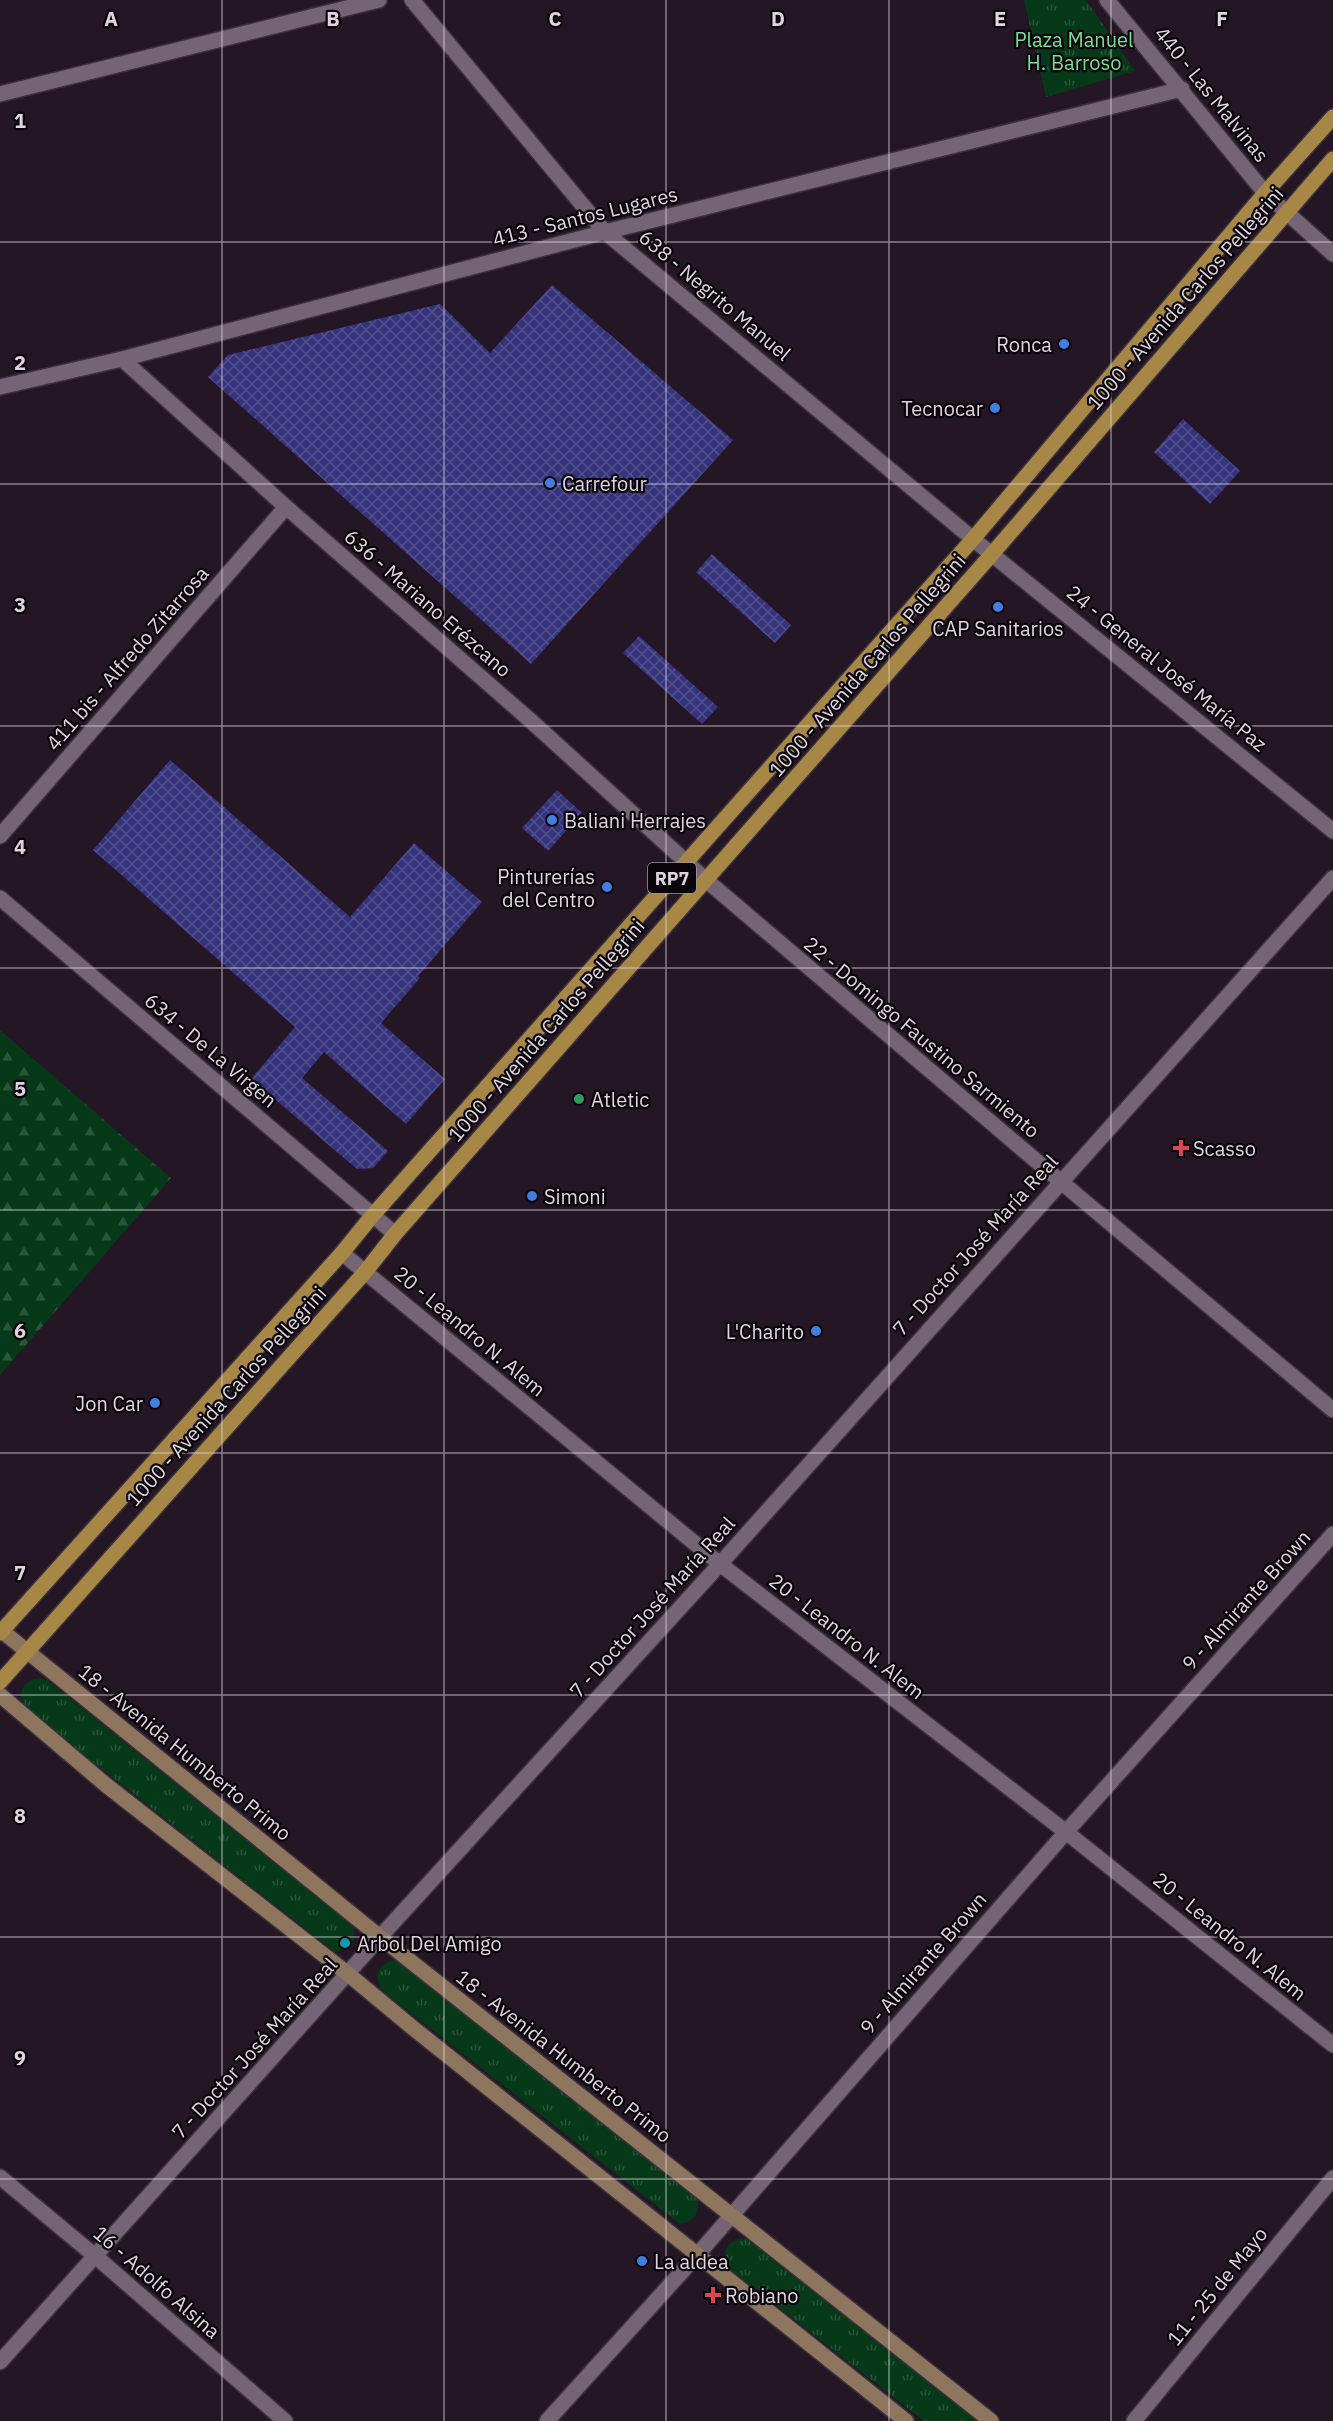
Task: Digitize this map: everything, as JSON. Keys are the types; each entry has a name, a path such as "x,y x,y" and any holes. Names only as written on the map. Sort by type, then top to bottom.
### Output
{"main road":[{"name":"1000 - Avenida Carlos Pellegrini","path":"1,1632 342,1253 372,1216 973,539 1265,193 1333,117"},
{"name":"1000 - Avenida Carlos Pellegrini","path":"0,1682 366,1272 395,1234 992,554 1333,159"},
{"name":"18 - Avenida Humberto Primo","path":"1,1632 27,1650 380,1937 991,2421"},
{"path":"0,1695 106,1785 348,1974 422,2036 906,2421"}],"street":[{"path":"0,94 379,0"},
{"name":"638 - Negrito Manuel","path":"412,0 604,231 973,539"},
{"name":"440 - Las Malvinas","path":"1107,0 1265,193 1333,254"},
{"name":"413 - Santos Lugares","path":"0,387 122,359 604,231 1182,89"},
{"name":"636 - Mariano Erézcano","path":"122,359 706,880"},
{"name":"411 bis - Alfredo Zitarrosa","path":"0,836 286,507"},
{"name":"24 - General José María Paz","path":"973,539 1333,831"},
{"name":"7 - Doctor José María Real","path":"0,2362 380,1937 720,1564 1333,878"},
{"name":"22 - Domingo Faustino Sarmiento","path":"706,880 1333,1410"},
{"name":"634 - De La Virgen","path":"0,898 395,1234"},
{"name":"20 - Leandro N. Alem","path":"342,1253 720,1564 1066,1832 1333,2045"},
{"name":"9 - Almirante Brown","path":"547,2421 698,2254 1066,1832 1333,1534"},
{"name":"16 - Adolfo Alsina","path":"0,2177 94,2255 285,2421"},
{"name":"11 - 25 de Mayo","path":"1134,2421 1333,2178"}],"green space":[{"name":"Plaza Manuel H. Barroso","path":"1024,0 1086,0 1135,71 1046,97"},
{"path":"0,1030 171,1178 0,1375"},
{"path":"39,1678 47,1680 354,1927 351,1944 335,1952 27,1710 22,1700 22,1690 28,1682"},
{"path":"395,1960 403,1962 698,2199 697,2213 693,2219 680,2224 384,1992 378,1982 378,1972 384,1965"},
{"path":"742,2238 751,2240 977,2421 924,2421 731,2270 726,2260 726,2250 731,2243"}],"building":[{"path":"552,285 733,440 531,664 208,377 228,355 440,304 490,353"},
{"path":"1183,419 1240,471 1210,504 1154,452"},
{"path":"712,554 791,625 775,643 696,572"},
{"path":"639,636 718,707 702,724 623,653"},
{"path":"170,760 350,917 414,843 482,902 381,1023 445,1079 406,1124 324,1052 302,1078 388,1151 373,1168 357,1169 251,1079 295,1027 93,850"},
{"name":"Baliani Herrajes","path":"557,790 582,813 548,851 522,828"}],"place":[{"name":"Ronca","path":"1064,344"},
{"name":"Tecnocar","path":"995,408"},
{"name":"Carrefour","path":"550,483"},
{"name":"CAP Sanitarios","path":"998,607"},
{"name":"Baliani Herrajes","path":"552,820"},
{"name":"Pinturerías del Centro","path":"607,887"},
{"name":"Atletic","path":"579,1099"},
{"name":"Scasso","path":"1181,1148"},
{"name":"Simoni","path":"532,1196"},
{"name":"L'Charito","path":"816,1331"},
{"name":"Jon Car","path":"155,1403"},
{"name":"Arbol Del Amigo","path":"345,1943"},
{"name":"La aldea","path":"642,2261"},
{"name":"Robiano","path":"713,2295"}]}
